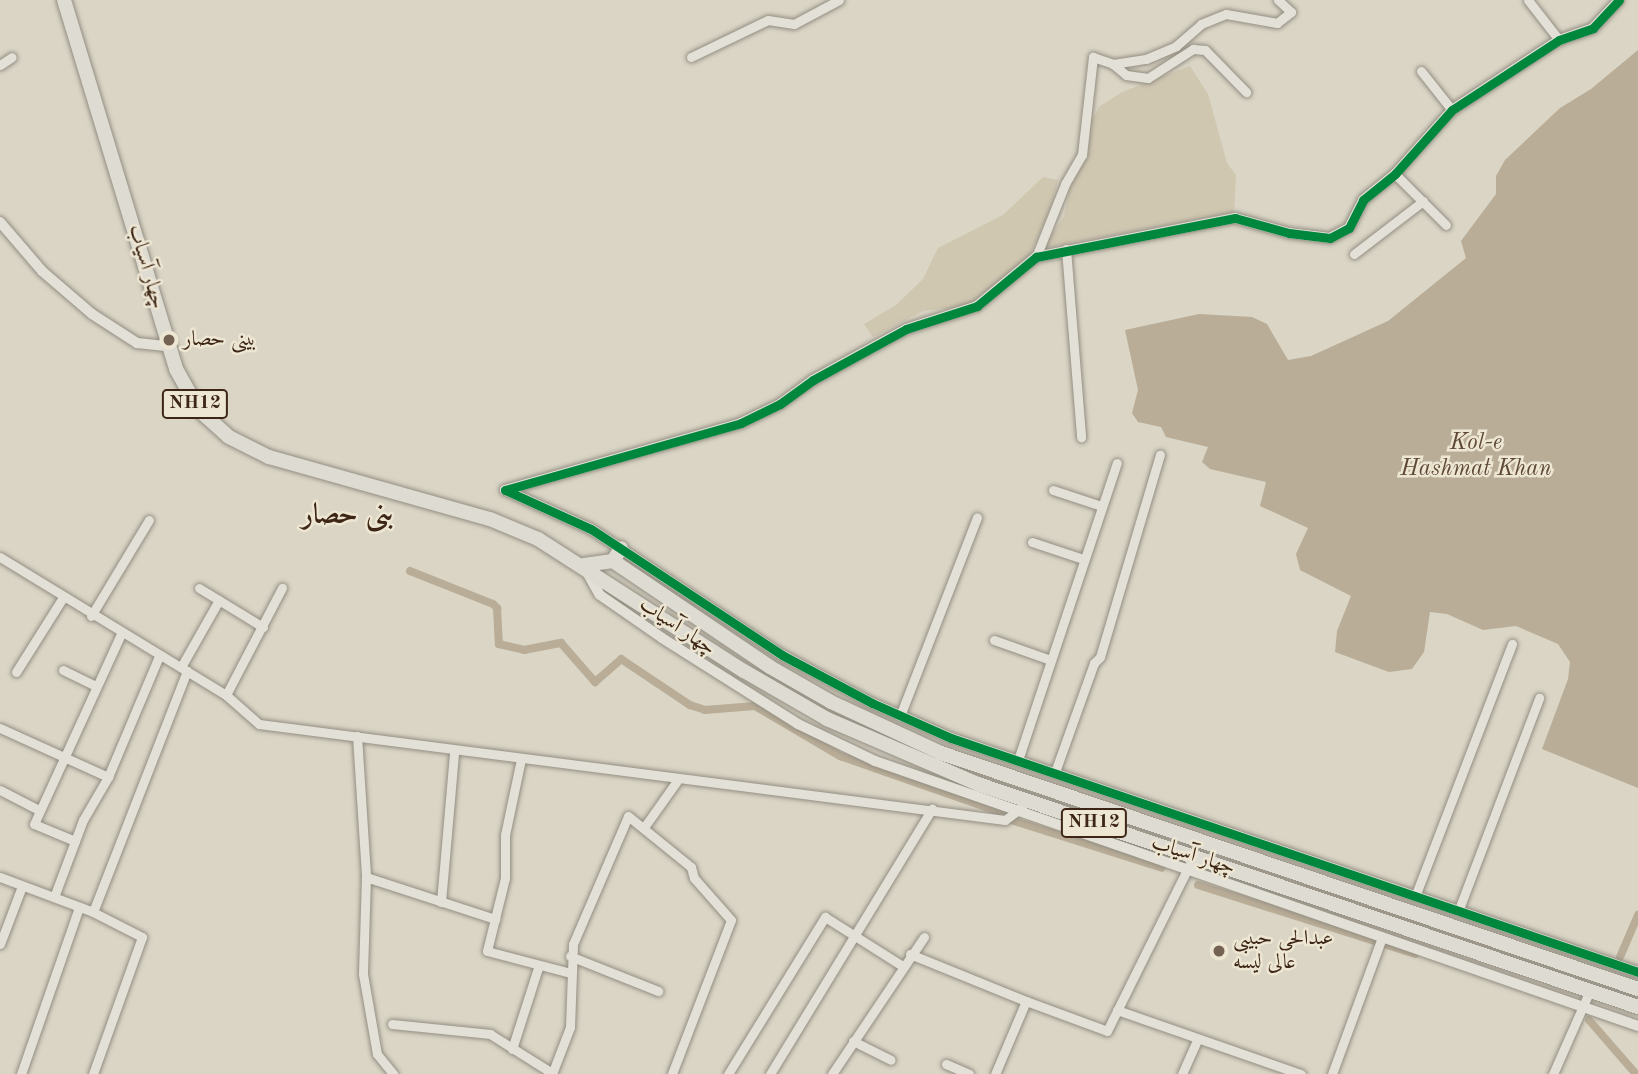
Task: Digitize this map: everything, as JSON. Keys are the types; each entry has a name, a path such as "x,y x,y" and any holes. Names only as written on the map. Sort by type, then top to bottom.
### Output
{"highway":[{"name":"چهار آسیاب","path":"66,0 168,346 199,410 248,449 490,519 583,565 744,671 827,719 1029,802 1638,1007"},
{"path":"583,565 613,561 621,548"},
{"name":"چهار آسیاب","path":"613,561 770,667 831,702 941,753 1638,989"}],"street":[{"path":"691,57 768,20 794,24 839,0"},
{"path":"1113,64 1146,59 1176,47 1201,24 1226,14 1277,23 1291,12 1278,0"},
{"path":"1528,0 1559,40"},
{"path":"1619,0 1593,28 1559,40 1452,110 1395,174 1363,200 1349,228 1330,238 1289,233 1235,218 1036,257 977,306 906,329 813,380 780,404 741,422 505,490 591,529 782,655 901,716 1018,760 1638,972"},
{"path":"1036,257 1065,184 1082,155 1093,57 1113,64 1126,75 1148,78 1194,49 1205,50 1246,92"},
{"path":"0,65 12,57"},
{"path":"1421,71 1452,110"},
{"path":"1395,174 1446,225"},
{"path":"1354,254 1423,201"},
{"path":"0,222 42,271 100,320 137,343 168,346"},
{"path":"1066,250 1081,437"},
{"path":"1055,772 1094,663 1100,657 1160,455"},
{"path":"1018,760 1048,659 1117,463"},
{"path":"1053,490 1101,506"},
{"path":"901,716 977,517"},
{"path":"91,616 149,520"},
{"path":"1031,542 1083,559"},
{"path":"0,557 62,599 226,695 259,724 677,781 932,809 1005,820 1029,802"},
{"path":"583,565 600,594 798,724 875,761 1380,941 1638,1026"},
{"path":"199,588 263,627"},
{"path":"226,695 282,588"},
{"path":"16,672 62,599"},
{"path":"93,912 184,669 219,600"},
{"path":"75,841 34,824 37,809 121,634"},
{"path":"994,640 1048,659"},
{"path":"1416,894 1512,644"},
{"path":"54,897 75,841 108,777 159,656"},
{"path":"63,670 96,686"},
{"path":"1459,909 1539,698"},
{"path":"0,728 108,777"},
{"path":"357,736 366,877 363,974 377,1054 393,1074"},
{"path":"441,902 454,752"},
{"path":"521,759 505,835 505,878 487,951 570,973"},
{"path":"645,826 677,781"},
{"path":"0,790 37,809"},
{"path":"770,1074 932,809"},
{"path":"392,1024 490,1034 552,1073 570,1027 570,956 628,816 645,826 691,867 694,878 730,920 673,1074"},
{"path":"910,954 1107,1031 1193,856"},
{"path":"0,877 79,906 142,937 93,1074"},
{"path":"366,877 495,919"},
{"path":"0,944 22,886"},
{"path":"21,1074 79,906"},
{"path":"728,1074 825,917 901,965"},
{"path":"832,1074 901,965 924,937"},
{"path":"1332,1074 1380,941"},
{"path":"570,956 659,991"},
{"path":"512,1049 539,965"},
{"path":"1553,1074 1590,990"},
{"path":"995,1074 1026,1001"},
{"path":"1116,1010 1197,1041"},
{"path":"1182,1074 1197,1041 1203,1037 1301,1074"},
{"path":"853,1041 891,1060"},
{"path":"946,1064 969,1074"}],"shaded area":[{"path":"1190,66 1208,94 1227,163 1236,175 1234,212 1043,248 1064,216 1071,181 1089,153 1088,125 1100,106 1122,92"},
{"path":"1043,177 1058,180 1051,207 1028,259 967,306 923,311 873,337 864,324 896,305 923,279 938,248 1003,215"}],"water":[{"name":"Kol-e Hashmat Khan","path":"1638,50 1638,788 1542,749 1568,679 1570,662 1558,644 1516,626 1483,630 1447,614 1430,612 1424,652 1412,669 1389,672 1335,652 1337,631 1351,596 1300,570 1296,554 1308,528 1260,506 1266,482 1210,469 1202,462 1208,447 1166,437 1161,427 1138,422 1132,413 1138,390 1125,330 1199,314 1252,317 1267,324 1288,360 1311,356 1388,321 1466,258 1461,241 1496,194 1496,176 1505,160 1560,108 1591,89"}],"waterway":[{"path":"410,571 493,604 497,608 499,644 524,650 561,643 595,682 621,659 690,705 705,710 755,706 840,756 1000,812"},
{"path":"1011,820 1162,868"},
{"path":"1198,885 1415,954"},
{"path":"1620,957 1638,915"},
{"path":"1589,1020 1636,1074"}],"cycle path":[{"path":"505,490 741,423 780,404 813,380 906,329 977,306 1036,257 1235,218 1289,233 1330,238 1349,228 1363,200 1395,174 1452,110 1559,40 1593,28 1619,0"},
{"path":"505,490 591,529 782,655 872,703 951,738 1638,972"}],"place":[{"name":"بینی حصار","path":"169,340"},
{"name":"عبدالحی حبیبی عالی لیسه","path":"1219,951"}],"district":[{"name":"بنی حصار","path":"348,516"}]}
